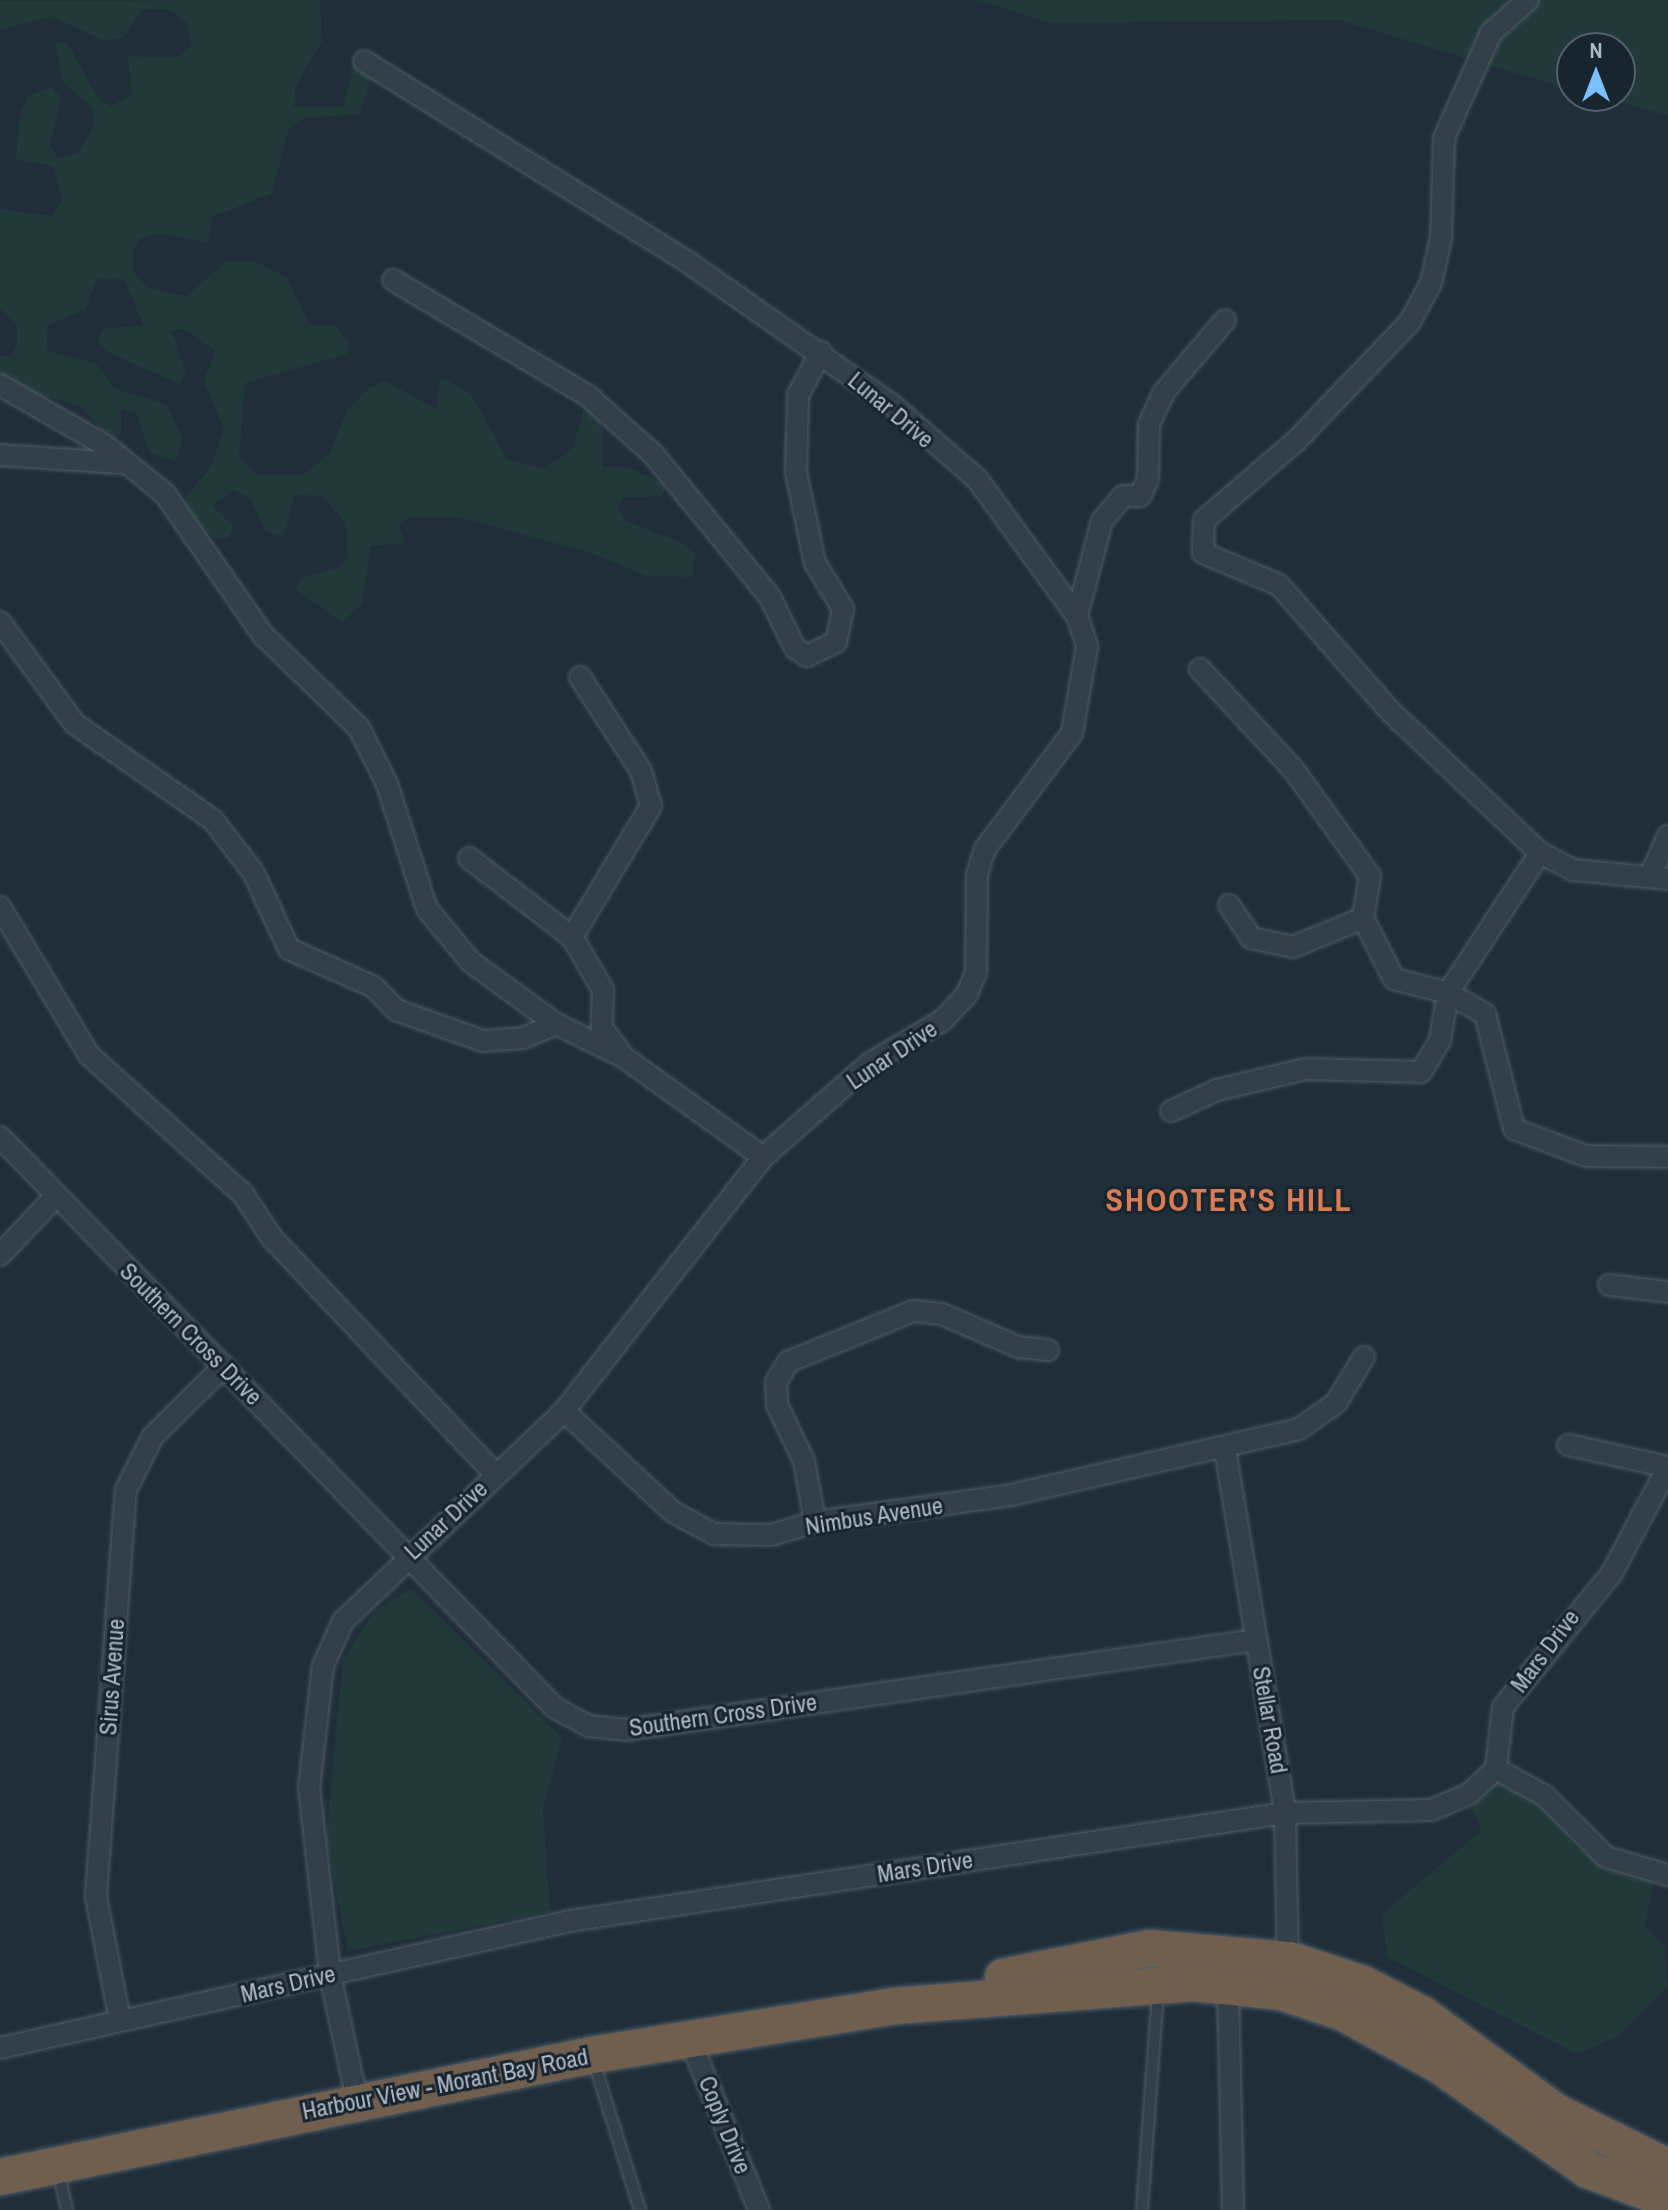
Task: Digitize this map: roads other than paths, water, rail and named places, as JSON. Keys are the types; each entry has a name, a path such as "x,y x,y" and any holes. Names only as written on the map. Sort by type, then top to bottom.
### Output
{"highway":[{"name":"Harbour View - Morant Bay Road","path":"0,2177 357,2100 592,2055 894,2006 1149,1948 1286,1976 1363,1984 1423,2015 1556,2112 1668,2167"},
{"name":"Harbour View - Morant Bay Road","path":"894,2006 1159,1983 1228,1987 1286,1976 1394,2039 1588,2170 1668,2200"}],"street":[{"path":"1528,0 1491,33 1444,138 1441,238 1431,283 1410,322 1296,441 1204,520 1203,553 1279,585 1390,711 1540,853 1574,870 1659,878 1668,836"},
{"name":"Lunar Drive","path":"357,2100 330,1974 309,1788 323,1666 343,1621 407,1556 564,1411 763,1157 870,1063 943,1020 967,994 976,972 977,875 985,849 1072,733 1087,646 1077,616 978,480 821,352 450,109 364,61"},
{"path":"393,280 587,395 653,454 770,597 807,656 836,642 843,609 815,563 796,472 798,395 821,352"},
{"path":"1077,616 1102,521 1123,496 1140,496 1148,479 1149,424 1164,392 1225,320"},
{"path":"0,385 106,446 120,463 165,494 263,635 359,728 387,784 427,909 471,962 556,1024 622,1056 763,1157"},
{"path":"0,455 120,463"},
{"path":"0,622 75,724 213,820 253,872 289,949 374,987 396,1010 483,1041 523,1038 556,1024"},
{"path":"1200,669 1293,769 1370,876 1363,918 1394,979 1448,993 1485,1014 1514,1129 1570,1153 1668,1157"},
{"path":"572,937 651,806 641,771 580,677"},
{"path":"1171,1111 1217,1090 1294,1071 1421,1072 1440,1040 1448,993 1540,853"},
{"path":"469,858 572,937 603,990 602,1028 622,1056"},
{"path":"1229,905 1251,938 1293,947 1363,918"},
{"path":"0,907 89,1055 243,1194 272,1238 495,1474"},
{"name":"Southern Cross Drive","path":"0,1137 555,1708 589,1726 625,1730 1256,1640"},
{"path":"0,1255 55,1197"},
{"path":"1609,1285 1668,1292"},
{"path":"815,1522 804,1461 777,1405 776,1382 788,1362 913,1311 942,1314 1018,1347 1048,1350"},
{"name":"Nimbus Avenue","path":"564,1411 673,1512 714,1534 771,1535 815,1522 1011,1495 1225,1449 1299,1429 1336,1403 1364,1357"},
{"name":"Sirus Avenue","path":"120,2021 96,1896 126,1490 153,1436 224,1366"},
{"path":"1568,1445 1668,1467"},
{"name":"Stellar Road","path":"1225,1449 1285,1813 1286,1976"},
{"name":"Mars Drive","path":"0,2048 570,1921 1285,1813 1431,1810 1469,1794 1496,1769 1503,1707 1612,1573 1668,1467"},
{"path":"1496,1769 1545,1796 1606,1857 1668,1875"},
{"path":"1228,1987 1233,2210"},
{"name":"Coply Drive","path":"690,2040 759,2210"}],"lane":[{"path":"1142,2210 1159,1983"},
{"path":"592,2055 640,2210"},
{"path":"57,2165 67,2210"}],"district":[{"name":"SHOOTER'S HILL","path":"1229,1200"}]}
